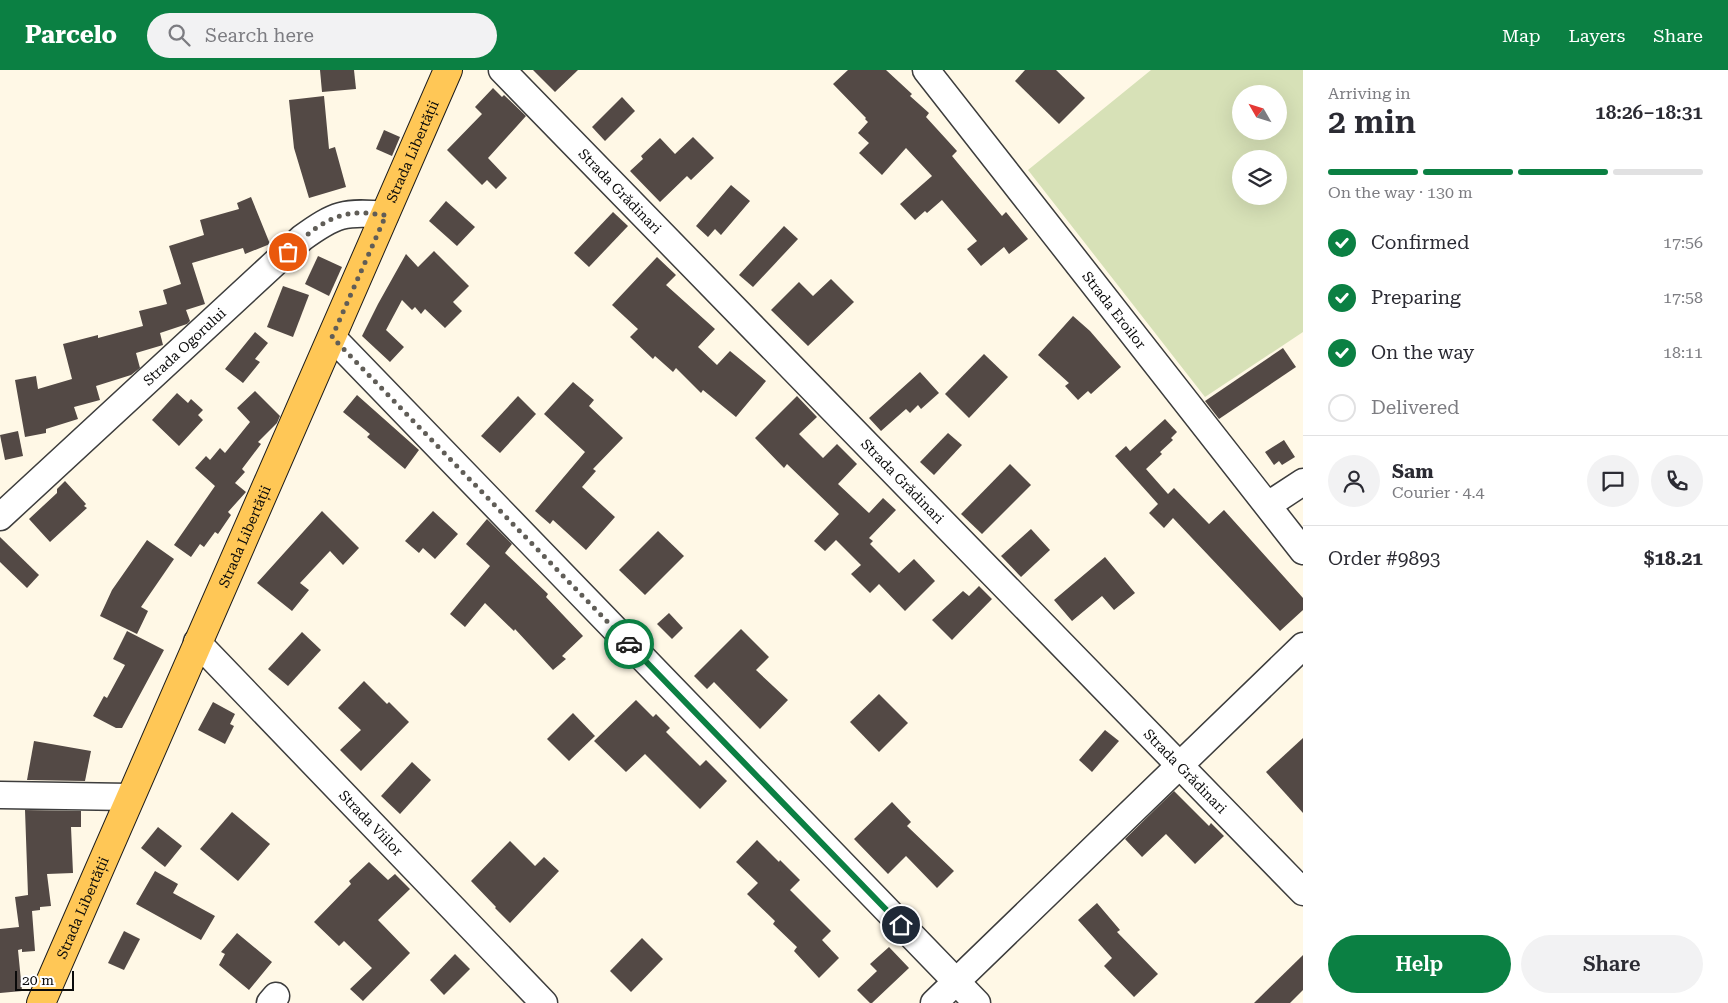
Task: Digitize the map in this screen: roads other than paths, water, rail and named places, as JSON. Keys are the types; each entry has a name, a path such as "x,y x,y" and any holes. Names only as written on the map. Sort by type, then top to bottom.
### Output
{"main road":[{"name":"Strada Libertății","path":"41,1003 448,70"}],"street":[{"name":"Strada Grădinari","path":"502,70 1303,892"},
{"name":"Strada Eroilor","path":"926,70 1303,551"},
{"name":"Strada Ogorului","path":"0,517 302,238 321,224 341,215 359,213 386,215"},
{"path":"332,337 977,1003"},
{"path":"1268,505 1303,482"},
{"name":"Strada Viilor","path":"197,642 544,1003"},
{"path":"934,1003 1303,646"},
{"path":"0,795 130,797"}]}
